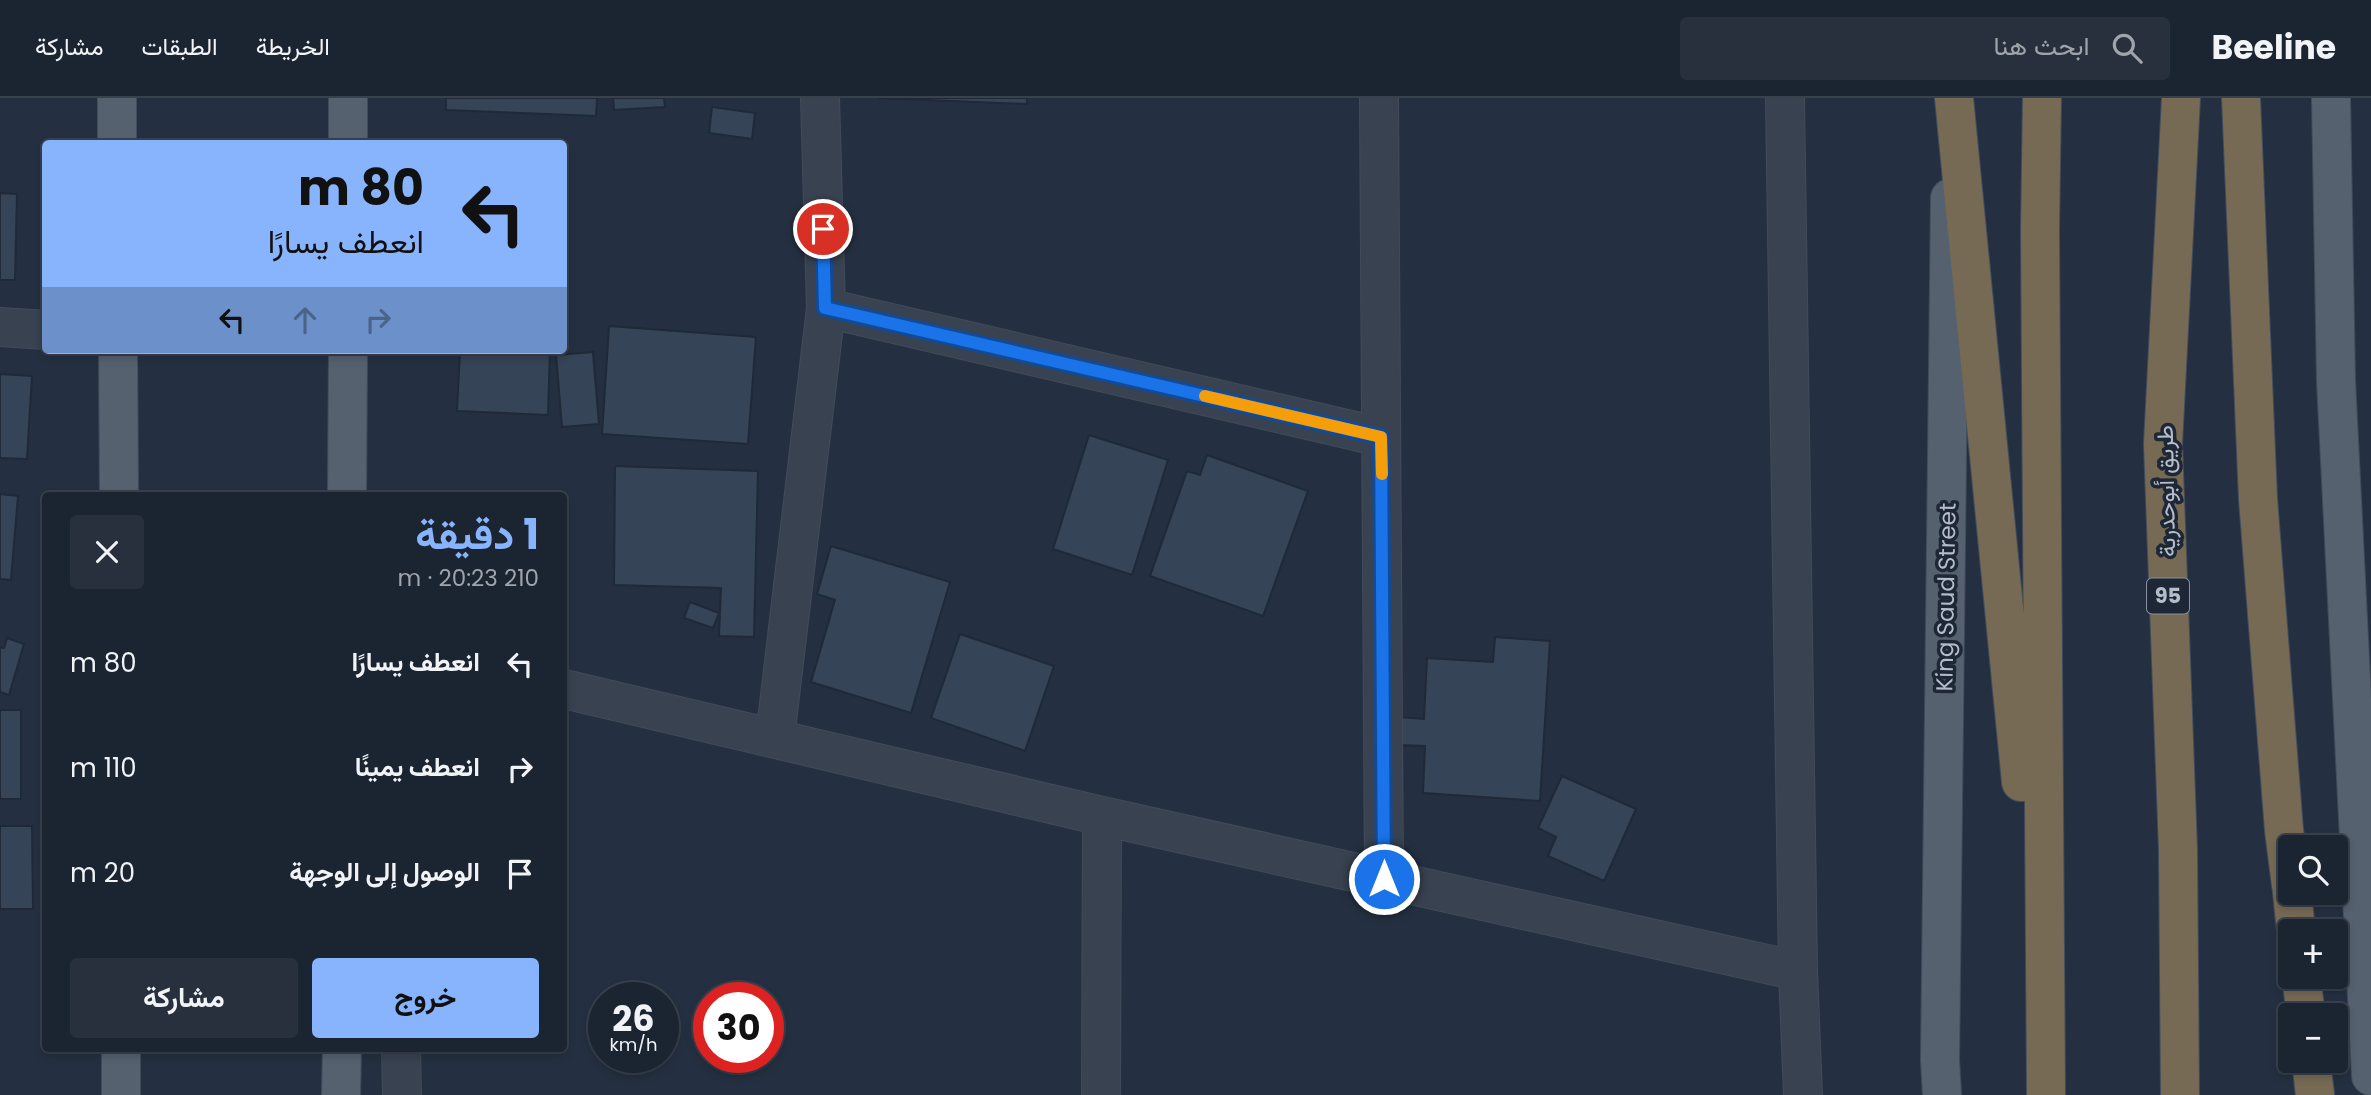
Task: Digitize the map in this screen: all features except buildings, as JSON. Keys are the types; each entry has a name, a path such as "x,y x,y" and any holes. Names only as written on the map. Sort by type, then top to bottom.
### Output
{"highway":[{"path":"1953,98 2045,1026"},
{"path":"2042,98 2040,231 2046,1095"},
{"name":"طريق أبوحدرية","path":"2180,1095 2178,849 2163,444 2181,98"},
{"path":"2241,98 2258,499 2285,835"},
{"path":"2312,1073 2315,1095"}],"main road":[{"path":"348,98 348,140"},
{"name":"King Saud Street","path":"1942,1095 1953,98"},
{"path":"2331,98 2336,381 2371,1076"},
{"path":"113,99 117,140"},
{"path":"118,354 119,492"},
{"path":"347,492 348,354"},
{"path":"121,1052 121,1095"},
{"path":"341,1095 342,1052"}],"street":[{"path":"775,738 825,308 820,98"},
{"path":"1379,98 1384,879"},
{"path":"1785,98 1798,971 1803,1095"},
{"path":"825,308 1381,437"},
{"path":"0,327 42,330"},
{"path":"567,691 1102,816 1798,971"},
{"path":"1101,1095 1102,816"},
{"path":"401,1052 402,1095"}],"slow traffic":[{"path":"1205,396 1381,437 1382,474"}],"route":[{"path":"823,229 825,308 1381,437 1384,879"}]}
